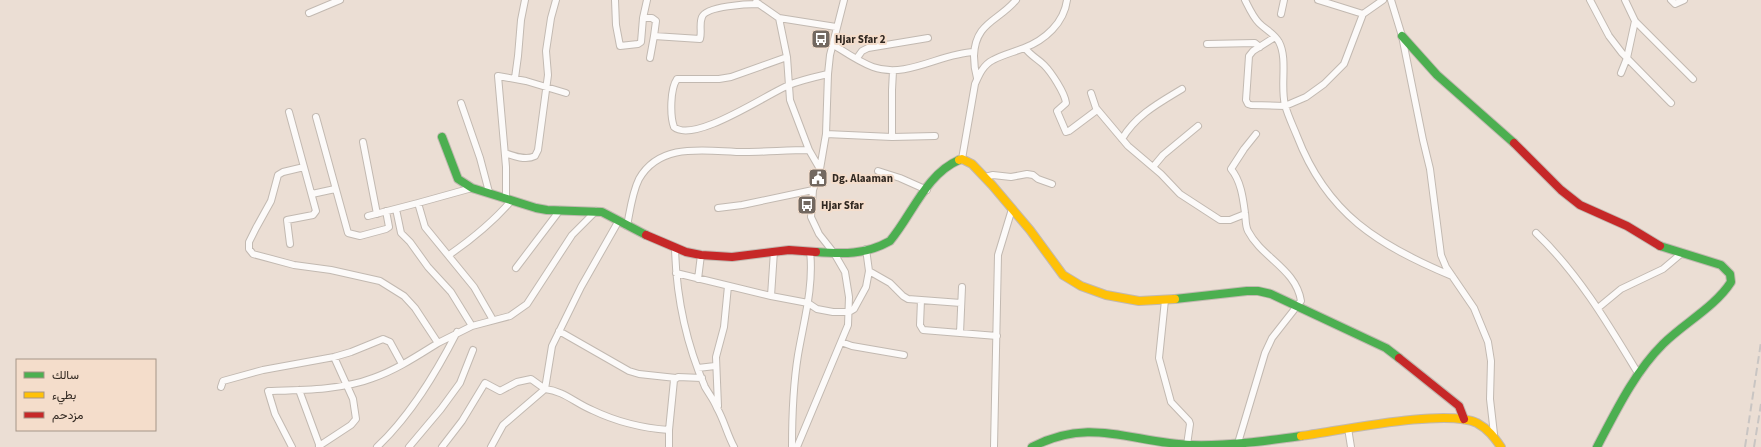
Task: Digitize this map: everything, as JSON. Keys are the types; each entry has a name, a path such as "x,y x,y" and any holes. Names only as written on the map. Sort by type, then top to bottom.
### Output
{"street":[{"path":"309,13 340,0"},
{"path":"515,78 521,20 525,0"},
{"path":"505,153 524,158 531,158 536,154 547,88 548,75 546,51 551,18 556,0"},
{"path":"615,0 616,25 619,45 621,47 641,42 643,18 647,0"},
{"path":"797,447 848,325 848,297 845,272 834,253 819,234 811,217 813,190 820,170 826,134 828,74 832,44 836,27 842,12 844,0"},
{"path":"977,78 974,52 978,37 984,27 1016,0"},
{"path":"962,159 975,84 984,67 992,60 1025,48 1041,39 1061,20 1067,0"},
{"path":"1245,0 1258,22 1279,41 1285,106 1306,160 1328,194 1336,204 1361,226 1384,243 1414,259 1453,276"},
{"path":"1281,14 1284,0"},
{"path":"1318,0 1363,14"},
{"path":"1275,37 1250,56 1246,100 1248,104 1285,106 1314,92 1340,70 1347,57 1363,14 1383,0"},
{"path":"1391,0 1402,36 1434,193 1440,248 1443,260 1474,308 1488,342 1491,362 1490,399 1494,434 1501,447"},
{"path":"1590,0 1609,36 1627,58 1671,103"},
{"path":"1625,0 1635,21 1693,78"},
{"path":"1671,0 1675,4 1684,0"},
{"path":"654,36 700,39 701,19 705,14 712,10 744,2 756,2 779,18 836,27"},
{"path":"643,18 652,18 656,21 650,58"},
{"path":"779,18 787,57 792,105 809,150 820,170"},
{"path":"1621,72 1627,58 1635,21"},
{"path":"1402,36 1437,75 1521,149 1571,199 1592,212 1628,226 1659,246 1721,264 1727,269 1730,275 1731,282 1720,297 1702,309 1663,344 1640,373 1618,408 1597,447"},
{"path":"857,58 862,51 868,48 928,38"},
{"path":"1207,44 1255,43 1260,47"},
{"path":"832,44 873,67 893,71 961,52 974,52"},
{"path":"1025,48 1047,68 1065,97 1066,103 1057,111 1066,132 1097,110"},
{"path":"787,57 731,77 712,79 677,79 672,101 674,127 681,131 704,128 789,85 828,74"},
{"path":"892,137 893,71"},
{"path":"449,256 499,215 508,200 497,77 500,75 515,78 566,93"},
{"path":"1122,139 1134,122 1147,110 1182,89"},
{"path":"1091,93 1097,110 1122,139 1180,194 1220,220 1230,220 1245,214"},
{"path":"461,103 480,158 489,192"},
{"path":"289,112 316,211 315,214 287,222 290,244"},
{"path":"316,117 348,234 360,236 386,229 389,227 386,211"},
{"path":"1153,167 1163,155 1198,126"},
{"path":"826,134 892,137 935,136"},
{"path":"1238,443 1264,353 1285,320 1298,307 1301,301 1300,295 1292,278 1257,244 1248,229 1240,188 1237,178 1231,169 1256,134"},
{"path":"442,137 458,179 472,188 489,192 508,200 536,208 596,211 609,215 618,222 686,252 701,255 732,257 774,251 810,251 850,254 881,246 890,241 897,233 926,190 943,170 956,160 962,159 972,164 985,177 1030,230 1056,268 1070,280 1095,291 1126,299 1139,300 1165,300 1258,291 1271,294 1386,348 1426,378 1459,406 1464,419"},
{"path":"363,142 377,214"},
{"path":"627,226 639,179 658,160 666,155 675,152 707,149 744,152 809,150"},
{"path":"304,166 278,175 271,201 251,237 249,246 251,252 258,256 272,260 310,268 331,270 380,281 404,296 415,308 438,343"},
{"path":"878,171 900,178 926,190"},
{"path":"985,177 994,175 1011,177 1033,174 1038,179 1052,184"},
{"path":"368,216 418,204 472,188"},
{"path":"312,194 335,189"},
{"path":"718,208 742,205 813,190"},
{"path":"418,204 425,227 474,287 493,320"},
{"path":"396,209 401,233 428,267 451,292 472,326"},
{"path":"994,447 998,255 1012,209"},
{"path":"516,268 560,210"},
{"path":"292,447 275,414 268,391 299,390 348,384 372,379 402,364 457,332 472,326 510,316 527,304 572,235 596,211"},
{"path":"491,447 503,425 545,389 552,346 581,287 618,222"},
{"path":"1536,233 1547,244 1598,308 1636,370 1640,373"},
{"path":"675,247 676,273 686,329 702,378 734,447"},
{"path":"676,273 771,296 808,303 817,309 833,312 848,312 854,309 866,287 869,271 866,249"},
{"path":"771,296 774,251"},
{"path":"792,447 793,393 808,303 812,268 810,251"},
{"path":"1598,308 1621,289 1664,269 1682,253"},
{"path":"698,279 701,255"},
{"path":"869,271 890,283 906,298 961,303"},
{"path":"718,410 715,366 724,327 728,286"},
{"path":"960,333 962,287"},
{"path":"921,300 920,325 922,330 997,336"},
{"path":"1165,300 1159,358 1171,402 1189,421 1190,424 1187,445"},
{"path":"559,331 629,371 639,374 676,378 702,378"},
{"path":"377,447 390,433 424,389 457,332"},
{"path":"221,386 223,382 263,370 334,357 384,340 390,342 402,364"},
{"path":"841,342 852,346 904,355"},
{"path":"409,447 441,409 460,382 473,350"},
{"path":"299,390 319,446 351,425 356,419 356,408 348,384 334,357"},
{"path":"698,368 715,366"},
{"path":"669,447 669,430 676,378"},
{"path":"442,447 462,421 485,383 500,391 517,382 531,379 545,389 564,394 585,407 620,422 648,428 669,430"},
{"path":"1032,447 1054,437 1085,431 1105,432 1187,445 1213,445 1422,419 1464,419 1479,423 1494,434"},
{"path":"1348,428 1351,447"}],"railway":[{"path":"1745,447 1761,342"},
{"path":"1754,447 1761,404"}],"traffic: fast":[{"path":"1402,36 1437,75 1514,143"},
{"path":"442,137 458,179 472,188 536,208 547,210 602,212 646,235"},
{"path":"816,252 835,253 863,251 881,246 890,241 928,185 947,166 959,160"},
{"path":"1597,447 1626,393 1643,367 1671,336 1717,299 1731,282 1730,274 1721,265 1660,246"},
{"path":"1175,299 1247,291 1258,291 1271,294 1386,348 1399,358"},
{"path":"1032,447 1053,438 1073,433 1093,432 1192,445 1233,444 1301,436"}],"traffic: slow":[{"path":"959,160 962,159 972,164 992,185 1030,230 1063,275 1081,286 1106,295 1139,301 1175,299"},
{"path":"1301,436 1418,419 1462,419 1481,425 1501,447"}],"traffic: jam":[{"path":"1514,143 1561,190 1580,205 1627,226 1660,246"},
{"path":"646,235 686,252 701,255 732,257 789,250 816,252"},
{"path":"1399,358 1459,406 1464,419"}],"place":[{"name":"Hjar Sfar 2","path":"821,39"},
{"name":"Dg. Alaaman","path":"818,178"},
{"name":"Hjar Sfar","path":"807,205"}]}
